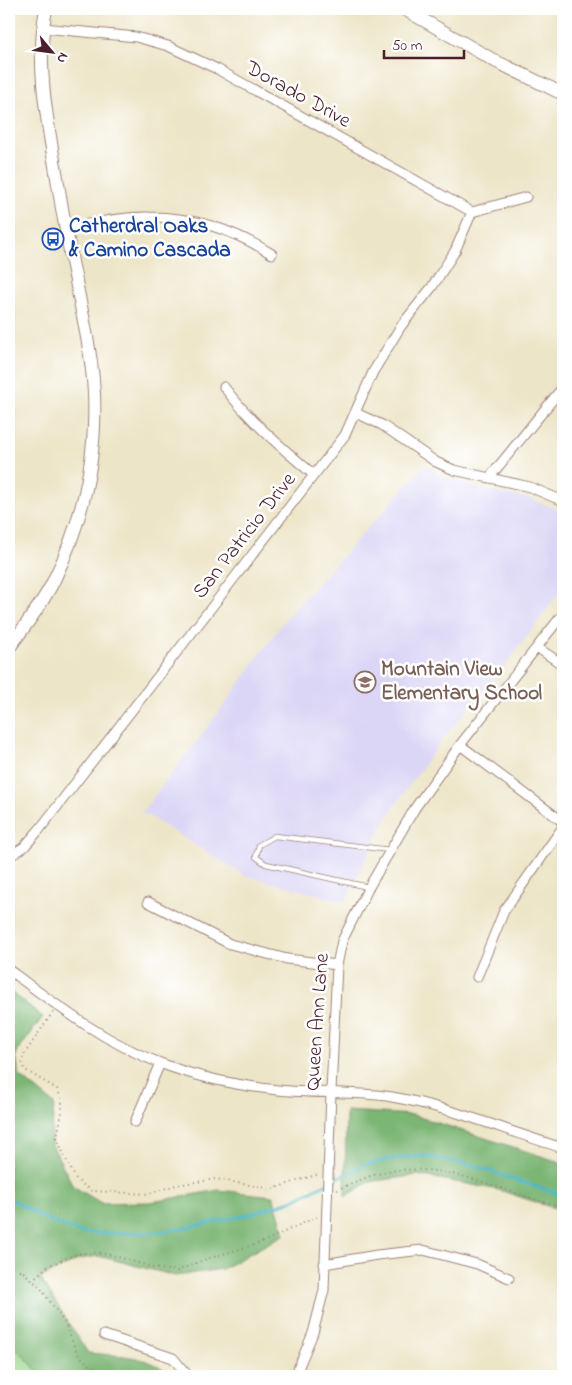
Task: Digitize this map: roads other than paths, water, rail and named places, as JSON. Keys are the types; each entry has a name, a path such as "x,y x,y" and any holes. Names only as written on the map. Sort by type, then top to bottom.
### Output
{"main road":[{"path":"9,648 52,584 67,552 81,510 91,464 94,423 93,372 65,228 46,104 43,28 46,9"},
{"path":"404,9 495,61 563,94"}],"street":[{"name":"Dorado Drive","path":"43,28 136,37 168,46 217,69 472,212"},
{"path":"472,212 526,197"},
{"name":"San Patricio Drive","path":"9,857 24,846 38,830 344,435 356,413 373,372 401,326 432,287 455,251 472,212"},
{"path":"65,228 147,217 188,220 225,230 247,239 272,254"},
{"path":"224,387 238,405 273,441 314,475"},
{"path":"489,478 563,387"},
{"path":"356,413 382,425 436,462 454,470 530,487 563,501"},
{"name":"Queen Ann Lane","path":"296,1376 313,1333 324,1290 337,965 342,941 369,887 415,808 460,745 563,614"},
{"path":"538,648 563,665"},
{"path":"460,745 563,822"},
{"path":"477,977 504,911 563,827"},
{"path":"148,902 230,944 288,959 337,965"},
{"path":"9,970 111,1040 160,1063 223,1081 279,1090 391,1097 438,1108 563,1148"},
{"path":"135,1122 160,1063"},
{"path":"324,1264 423,1250 477,1264 509,1278"},
{"path":"104,1335 173,1358 188,1376"}],"lane":[{"path":"369,887 266,864 256,857 259,846 275,836 390,850"}],"waterway":[{"path":"9,1198 47,1220 82,1233 149,1233 181,1229 250,1214 291,1201 364,1165 395,1158 426,1156 476,1166 563,1195"},
{"path":"9,1368 24,1376"}],"place":[{"name":"Catherdral Oaks & Camino Cascada","path":"53,239"},
{"name":"Mountain View Elementary School","path":"365,682"}]}
